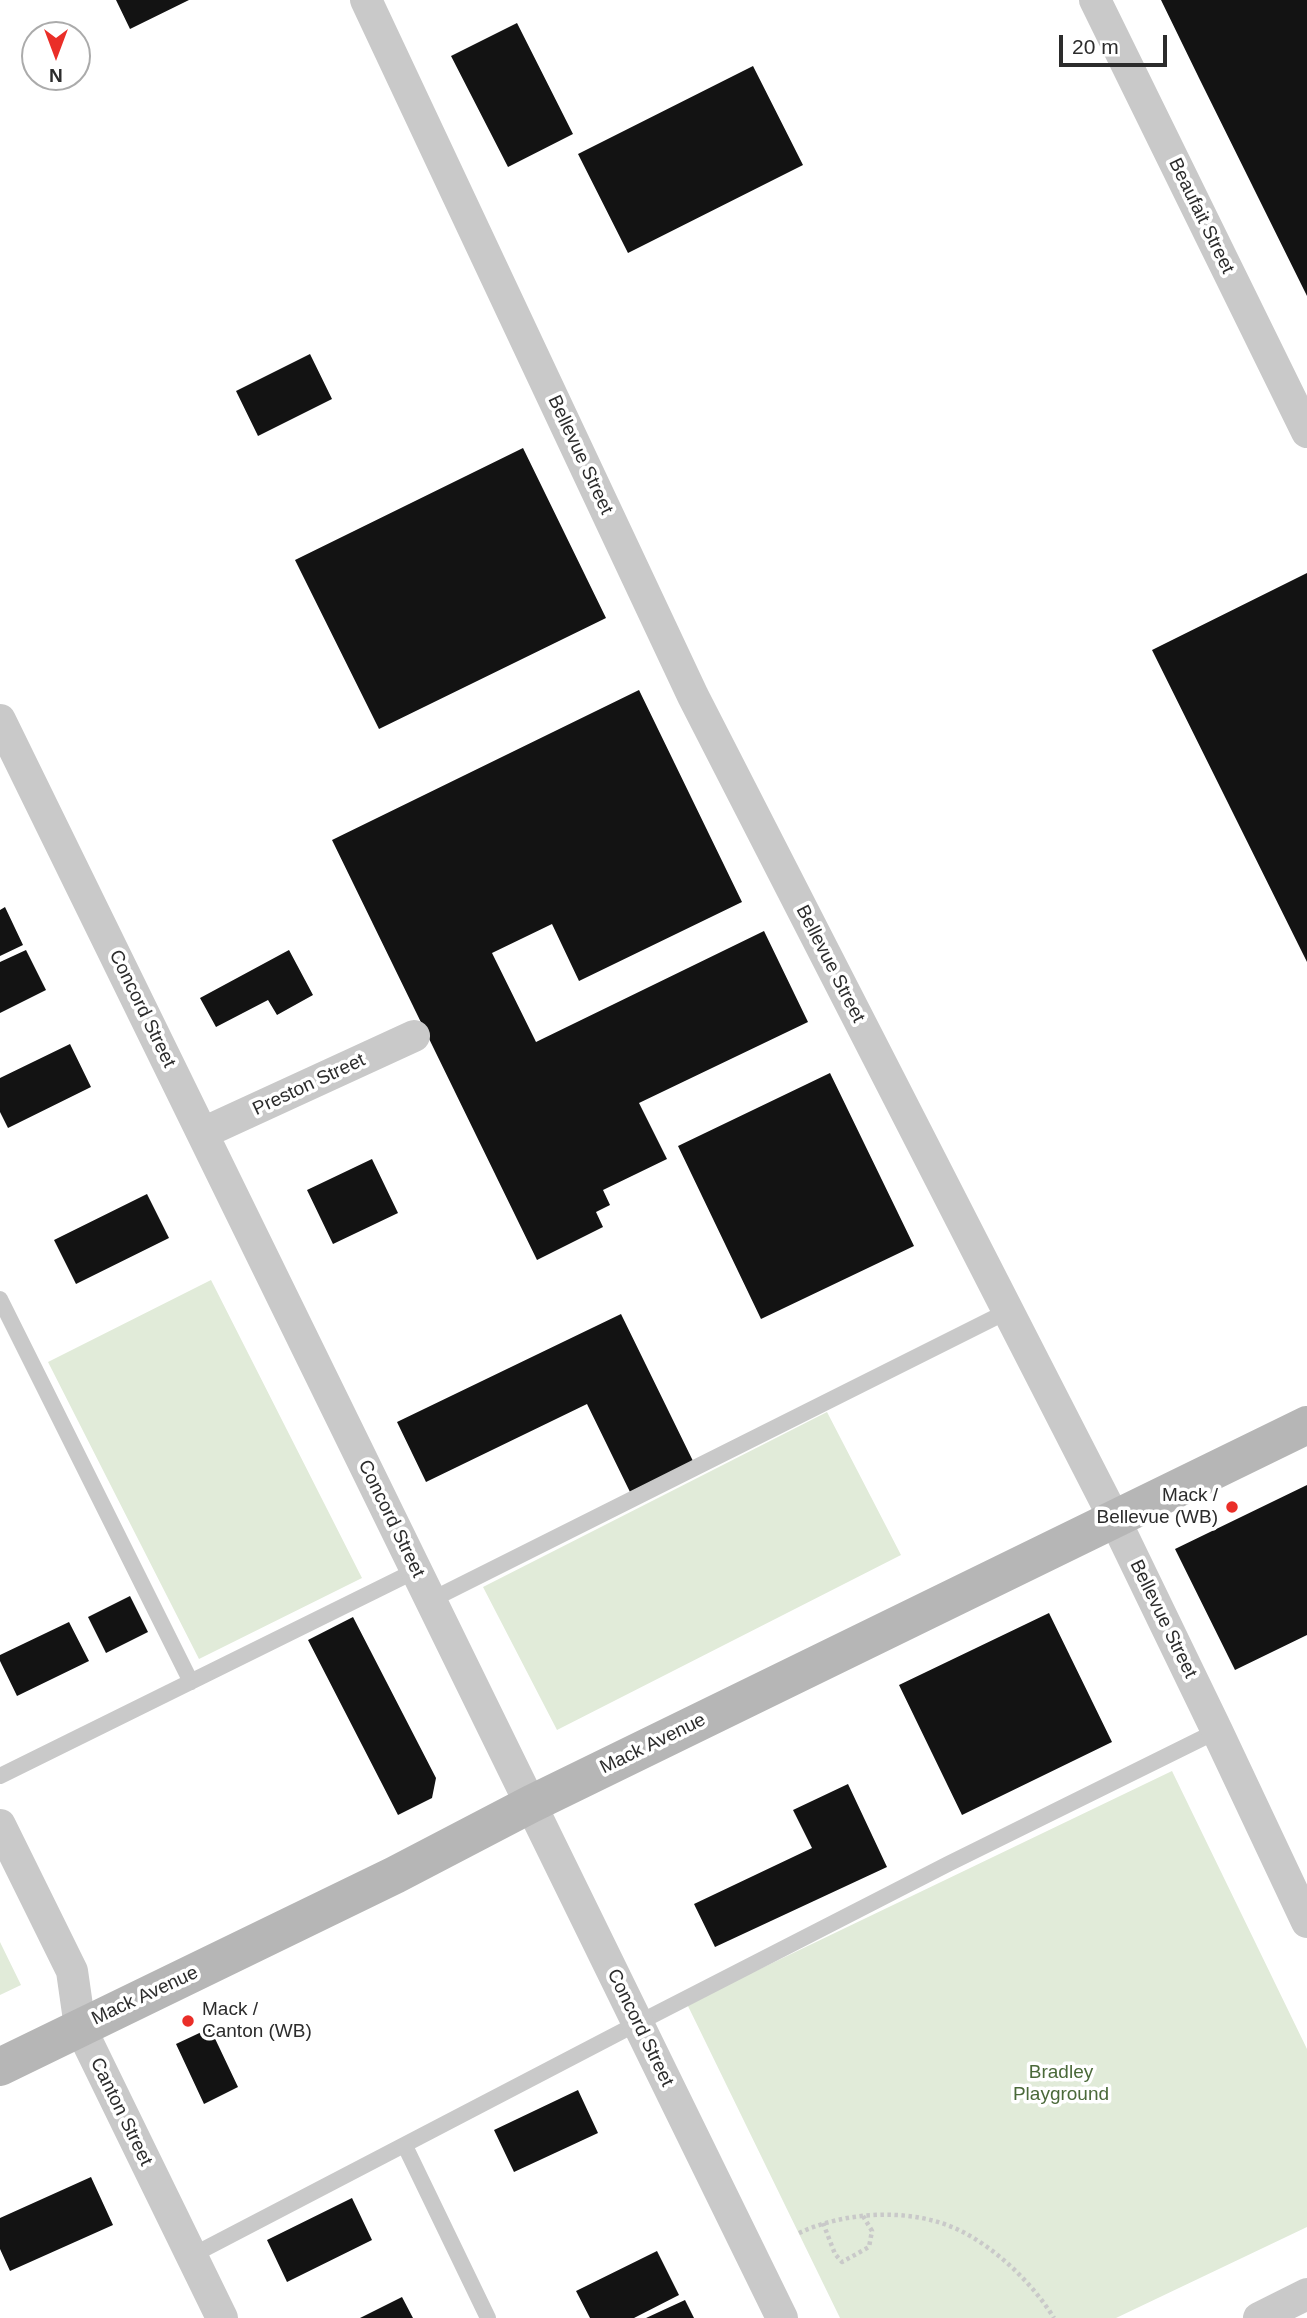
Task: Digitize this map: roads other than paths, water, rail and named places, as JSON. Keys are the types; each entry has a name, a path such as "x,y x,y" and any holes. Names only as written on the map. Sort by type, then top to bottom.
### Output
{"main road":[{"name":"Mack Avenue","path":"0,2067 1307,1424"}],"street":[{"name":"Bellevue Street","path":"366,0 693,696 1114,1518 1307,1922"},
{"name":"Beaufait Street","path":"1095,0 1307,432"},
{"name":"Concord Street","path":"0,720 782,2318"},
{"name":"Preston Street","path":"203,1133 414,1036"},
{"name":"Canton Street","path":"0,1825 72,1971 80,2027 222,2318"},
{"path":"1259,2318 1307,2294"}],"lane":[{"path":"0,1299 191,1682"},
{"path":"431,1600 1007,1311"},
{"path":"0,1776 416,1570"},
{"path":"191,2256 948,1864 1217,1731"},
{"path":"405,2146 488,2318"}],"place":[{"name":"Mack / Bellevue (WB)","path":"1232,1507"},
{"name":"Mack / Canton (WB)","path":"188,2021"}],"park label":[{"name":"Bradley Playground","path":"1061,2084"}]}
